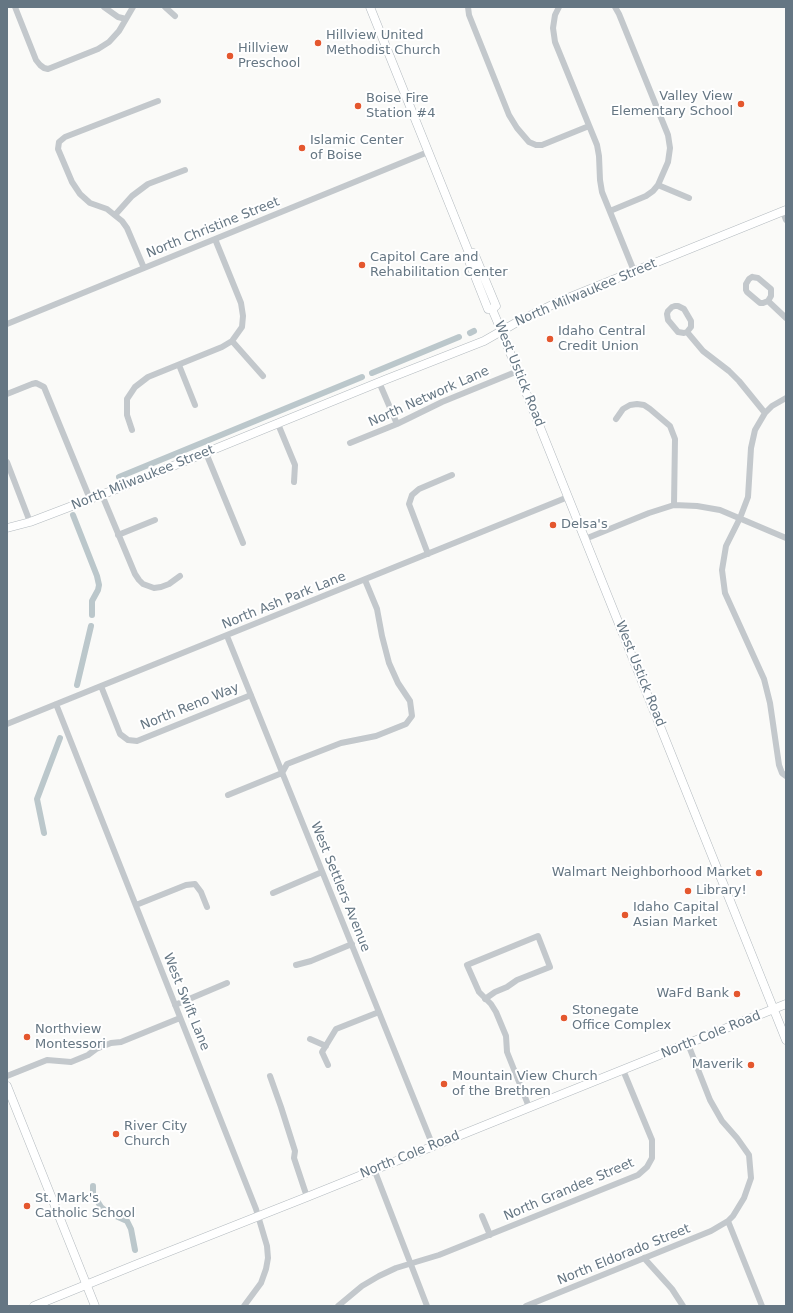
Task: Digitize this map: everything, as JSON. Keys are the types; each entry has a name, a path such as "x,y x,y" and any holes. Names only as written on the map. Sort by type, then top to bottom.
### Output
{"main road":[{"name":"West Ustick Road","path":"370,7 469,253 467,256 488,309 492,309 518,371 786,1040"},
{"name":"North Milwaukee Street","path":"7,528 30,522 102,495 379,382 484,341 501,330 558,302 784,211"},
{"name":"North Cole Road","path":"34,1306 786,1004"},
{"path":"7,1086 95,1306"}],"street":[{"path":"15,7 36,60 44,68 48,69 98,49 109,42 119,31 133,7"},
{"path":"104,7 118,17 126,19"},
{"path":"165,7 175,16"},
{"path":"468,7 469,15 509,115 517,128 529,142 536,145 542,145 589,126"},
{"path":"559,7 554,22 553,35 597,145 602,192 634,271"},
{"path":"610,211 646,196 658,185 668,162 670,148 668,135 615,7"},
{"path":"144,268 127,228 122,221 107,209 90,203 80,194 72,182 58,149 59,142 65,137 158,101"},
{"name":"North Christine Street","path":"7,324 428,152"},
{"path":"115,215 132,196 148,184 185,170"},
{"path":"658,185 689,198"},
{"path":"784,211 786,220"},
{"path":"132,430 127,415 127,399 135,386 148,377 222,347 232,341 242,328 243,316 241,303 215,239"},
{"path":"755,277 758,278 770,289 772,296 768,301 766,303 760,303 747,292 745,287 749,279 755,277"},
{"path":"768,301 786,318"},
{"path":"672,307 681,307 691,321 691,327 687,332 678,332 668,320 667,314 672,307"},
{"path":"687,332 703,351 729,371 739,381 765,413"},
{"path":"232,341 263,376"},
{"path":"179,365 195,405"},
{"name":"North Network Lane","path":"350,444 397,424 442,402 518,371"},
{"path":"379,382 397,424"},
{"path":"7,394 36,383 44,387 47,391 90,499"},
{"path":"786,398 772,406 765,413 759,421 752,439 749,489 746,504 724,554 722,570 723,586 728,601 764,679 770,703 779,765 782,773 786,776"},
{"path":"616,419 624,409 630,405 637,404 644,405 650,409 670,426 675,439 674,505"},
{"path":"278,424 295,465 294,482"},
{"path":"206,453 243,543"},
{"path":"7,462 30,522"},
{"path":"428,554 409,504 412,495 419,489 452,475"},
{"path":"102,495 135,574 143,584 154,588 161,587 180,576"},
{"name":"North Ash Park Lane","path":"7,724 568,497"},
{"path":"585,539 649,513 674,505 712,508 740,518 786,538"},
{"path":"118,535 155,520"},
{"path":"228,795 282,773 287,764 341,743 376,736 406,724 412,716 410,701 398,682 389,663 377,609 365,580"},
{"name":"West Settlers Avenue","path":"227,636 433,1146"},
{"name":"North Reno Way","path":"101,686 120,734 128,740 137,741 251,695"},
{"name":"West Swift Lane","path":"56,704 258,1216 267,1246 268,1258 261,1283 244,1306"},
{"path":"273,893 322,872"},
{"path":"136,906 186,885 195,884 201,892 207,907"},
{"path":"485,999 517,980 550,967 538,936 467,965 479,992 485,999 491,1004 499,1018 506,1036 507,1052 530,1107"},
{"path":"296,964 311,961 352,944"},
{"path":"175,1005 228,983"},
{"path":"328,1065 322,1052 336,1029 379,1012"},
{"path":"7,1076 47,1060 71,1062 88,1055 96,1049 111,1043 121,1042 180,1018"},
{"path":"310,1039 326,1046"},
{"path":"688,1044 710,1100 722,1121 749,1155 751,1178 744,1198 733,1216 728,1221 762,1306"},
{"name":"North Grandee Street","path":"338,1306 362,1286 396,1268 411,1265 490,1235 638,1174 647,1167 652,1158 652,1140 623,1070"},
{"path":"270,1076 282,1107 295,1151 294,1158 307,1197"},
{"path":"374,1170 427,1306"},
{"path":"482,1216 490,1235"},
{"name":"North Eldorado Street","path":"526,1306 711,1231 728,1221"},
{"path":"644,1258 672,1289 683,1306"}],"waterway":[{"path":"470,333 474,331"},
{"path":"372,373 459,337"},
{"path":"119,477 362,377"},
{"path":"73,515 97,576 99,585 92,601 92,615"},
{"path":"77,685 91,626"},
{"path":"44,833 37,799 60,738"},
{"path":"93,1186 93,1194 101,1207 107,1212 127,1221 131,1229 135,1250"}],"place":[{"name":"Hillview United Methodist Church","path":"318,43"},
{"name":"Hillview Preschool","path":"230,56"},
{"name":"Valley View Elementary School","path":"741,104"},
{"name":"Boise Fire Station #4","path":"358,106"},
{"name":"Islamic Center of Boise","path":"302,148"},
{"name":"Capitol Care and Rehabilitation Center","path":"362,265"},
{"name":"Idaho Central Credit Union","path":"550,339"},
{"name":"Delsa's","path":"553,525"},
{"name":"Walmart Neighborhood Market","path":"759,873"},
{"name":"Library!","path":"688,891"},
{"name":"Idaho Capital Asian Market","path":"625,915"},
{"name":"WaFd Bank","path":"737,994"},
{"name":"Stonegate Office Complex","path":"564,1018"},
{"name":"Northview Montessori","path":"27,1037"},
{"name":"Maverik","path":"751,1065"},
{"name":"Mountain View Church of the Brethren","path":"444,1084"},
{"name":"River City Church","path":"116,1134"},
{"name":"St. Mark's Catholic School","path":"27,1206"}]}
